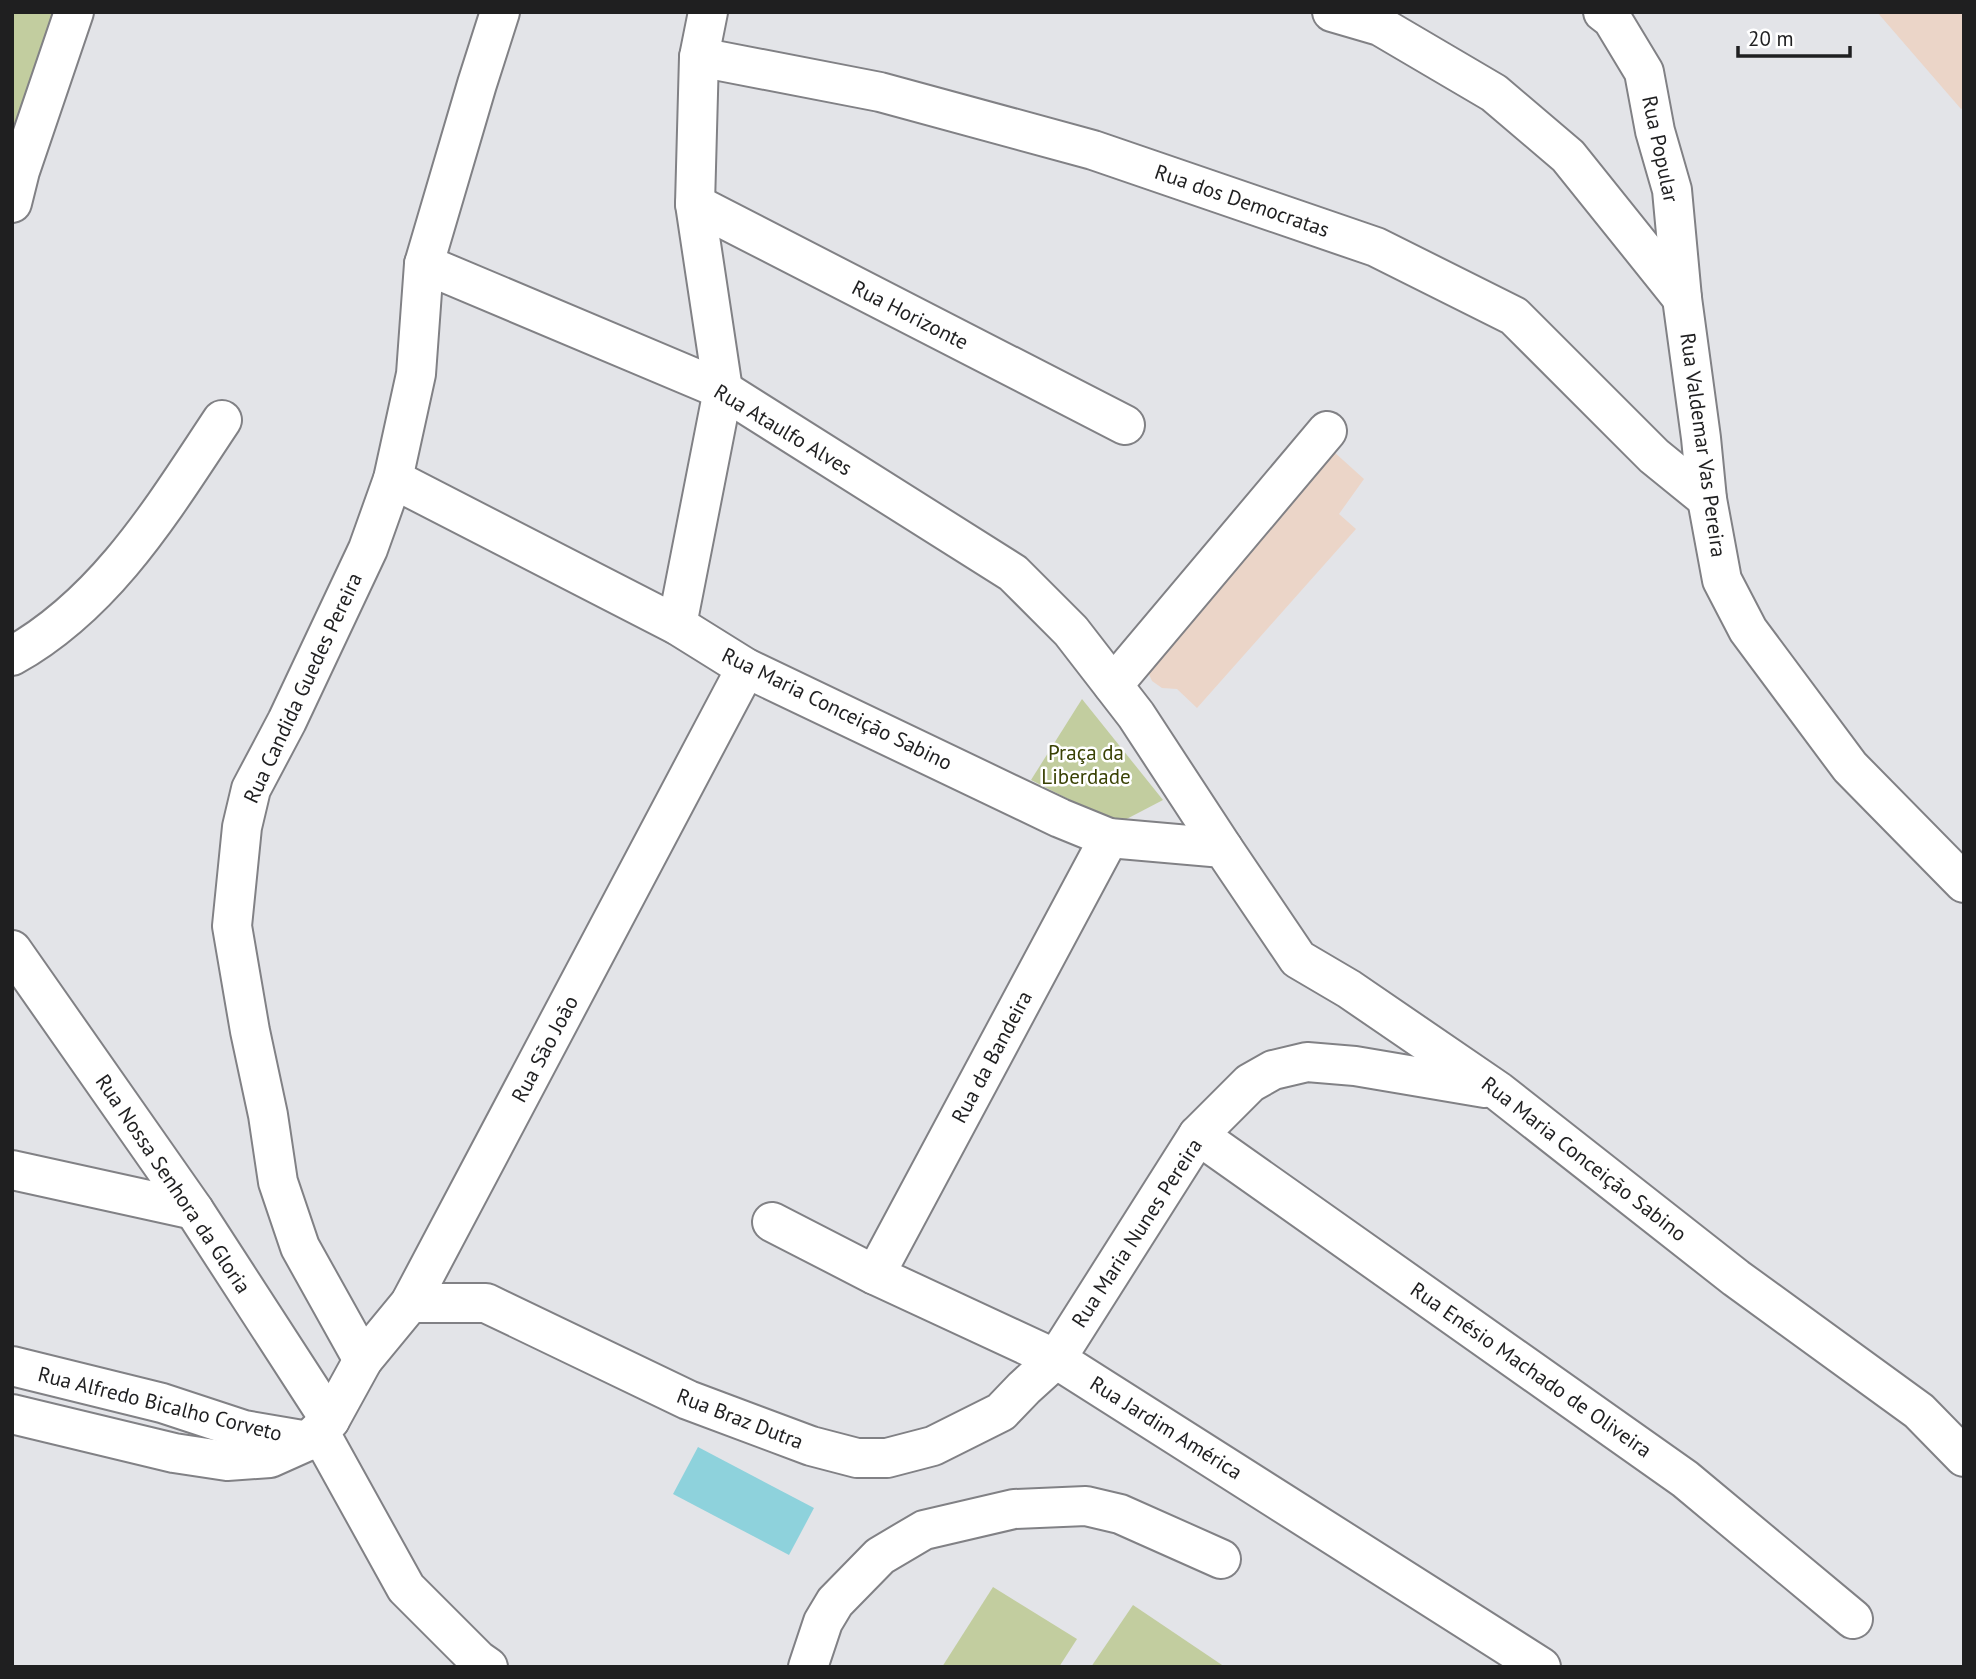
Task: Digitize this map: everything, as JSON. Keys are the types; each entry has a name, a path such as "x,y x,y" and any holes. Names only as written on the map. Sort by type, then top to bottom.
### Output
{"street":[{"path":"15,179 74,12"},
{"name":"Rua Candida Guedes Pereira","path":"363,1360 300,1247 278,1181 232,926 242,827 251,789 287,721 368,549 393,479 416,374 424,264 500,12"},
{"path":"677,625 723,390 695,204 699,57 708,12"},
{"path":"1332,12 1380,26 1494,93 1568,156 1682,298"},
{"name":"Rua Popular","path":"1603,12 1612,19 1644,72 1655,131 1672,190 1682,298"},
{"name":"Rua dos Democratas","path":"699,57 880,92 1093,150 1376,247 1514,316 1654,456 1707,499"},
{"name":"Rua Horizonte","path":"695,204 1125,425"},
{"name":"Rua Ataulfo Alves","path":"424,264 723,390 1013,573"},
{"name":"Rua Valdemar Vas Pereira","path":"1682,298 1707,499 1722,580 1748,631 1850,767 1964,883"},
{"path":"12,656 31,645 88,601 153,523 222,420"},
{"path":"1113,685 1327,431"},
{"name":"Rua Maria Conceição Sabino","path":"393,479 677,625 746,668 1059,818 1109,838 1223,848"},
{"name":"Rua Maria Conceição Sabino","path":"1013,573 1070,631 1136,715 1298,959 1349,989 1498,1091 1736,1278 1919,1411 1964,1458"},
{"name":"Rua São João","path":"319,1431 363,1360 410,1303 746,668"},
{"name":"Rua da Bandeira","path":"875,1275 1109,838"},
{"name":"Rua Nossa Senhora da Gloria","path":"12,950 194,1210 406,1587 488,1667"},
{"name":"Rua Maria Nunes Pereira","path":"1056,1359 1198,1135 1250,1083 1273,1070 1307,1062 1355,1066 1498,1091"},
{"name":"Rua Enésio Machado de Oliveira","path":"1198,1135 1685,1479 1853,1619"},
{"path":"12,1170 194,1210"},
{"name":"Rua Jardim América","path":"772,1222 875,1275 1056,1359 1541,1667"},
{"name":"Rua Braz Dutra","path":"410,1303 486,1303 688,1400 811,1447 857,1458 887,1458 933,1446 1001,1412 1056,1359"},
{"name":"Rua Alfredo Bicalho Corveto","path":"12,1366 162,1403 244,1430 319,1431"},
{"name":"Rua Alfredo Bicalho Corveto","path":"12,1414 174,1453 226,1461 270,1458 319,1431"},
{"path":"808,1667 823,1622 835,1601 880,1556 923,1530 1014,1509 1086,1506 1120,1514 1221,1559"}],"shaded area":[{"path":"1877,12 1964,12 1964,107 1961,109"},
{"path":"1333,451 1364,479 1339,514 1356,529 1197,708 1177,689 1162,688 1152,681 1147,670"}],"green space":[{"path":"12,12 56,12 12,145"},
{"name":"Praça da Liberdade","path":"1082,699 1163,800 1117,824 1031,780"},
{"path":"993,1587 1077,1639 1059,1667 942,1667"},
{"path":"1133,1605 1225,1667 1091,1667"}],"water":[{"path":"698,1447 814,1508 789,1555 673,1494"}]}
